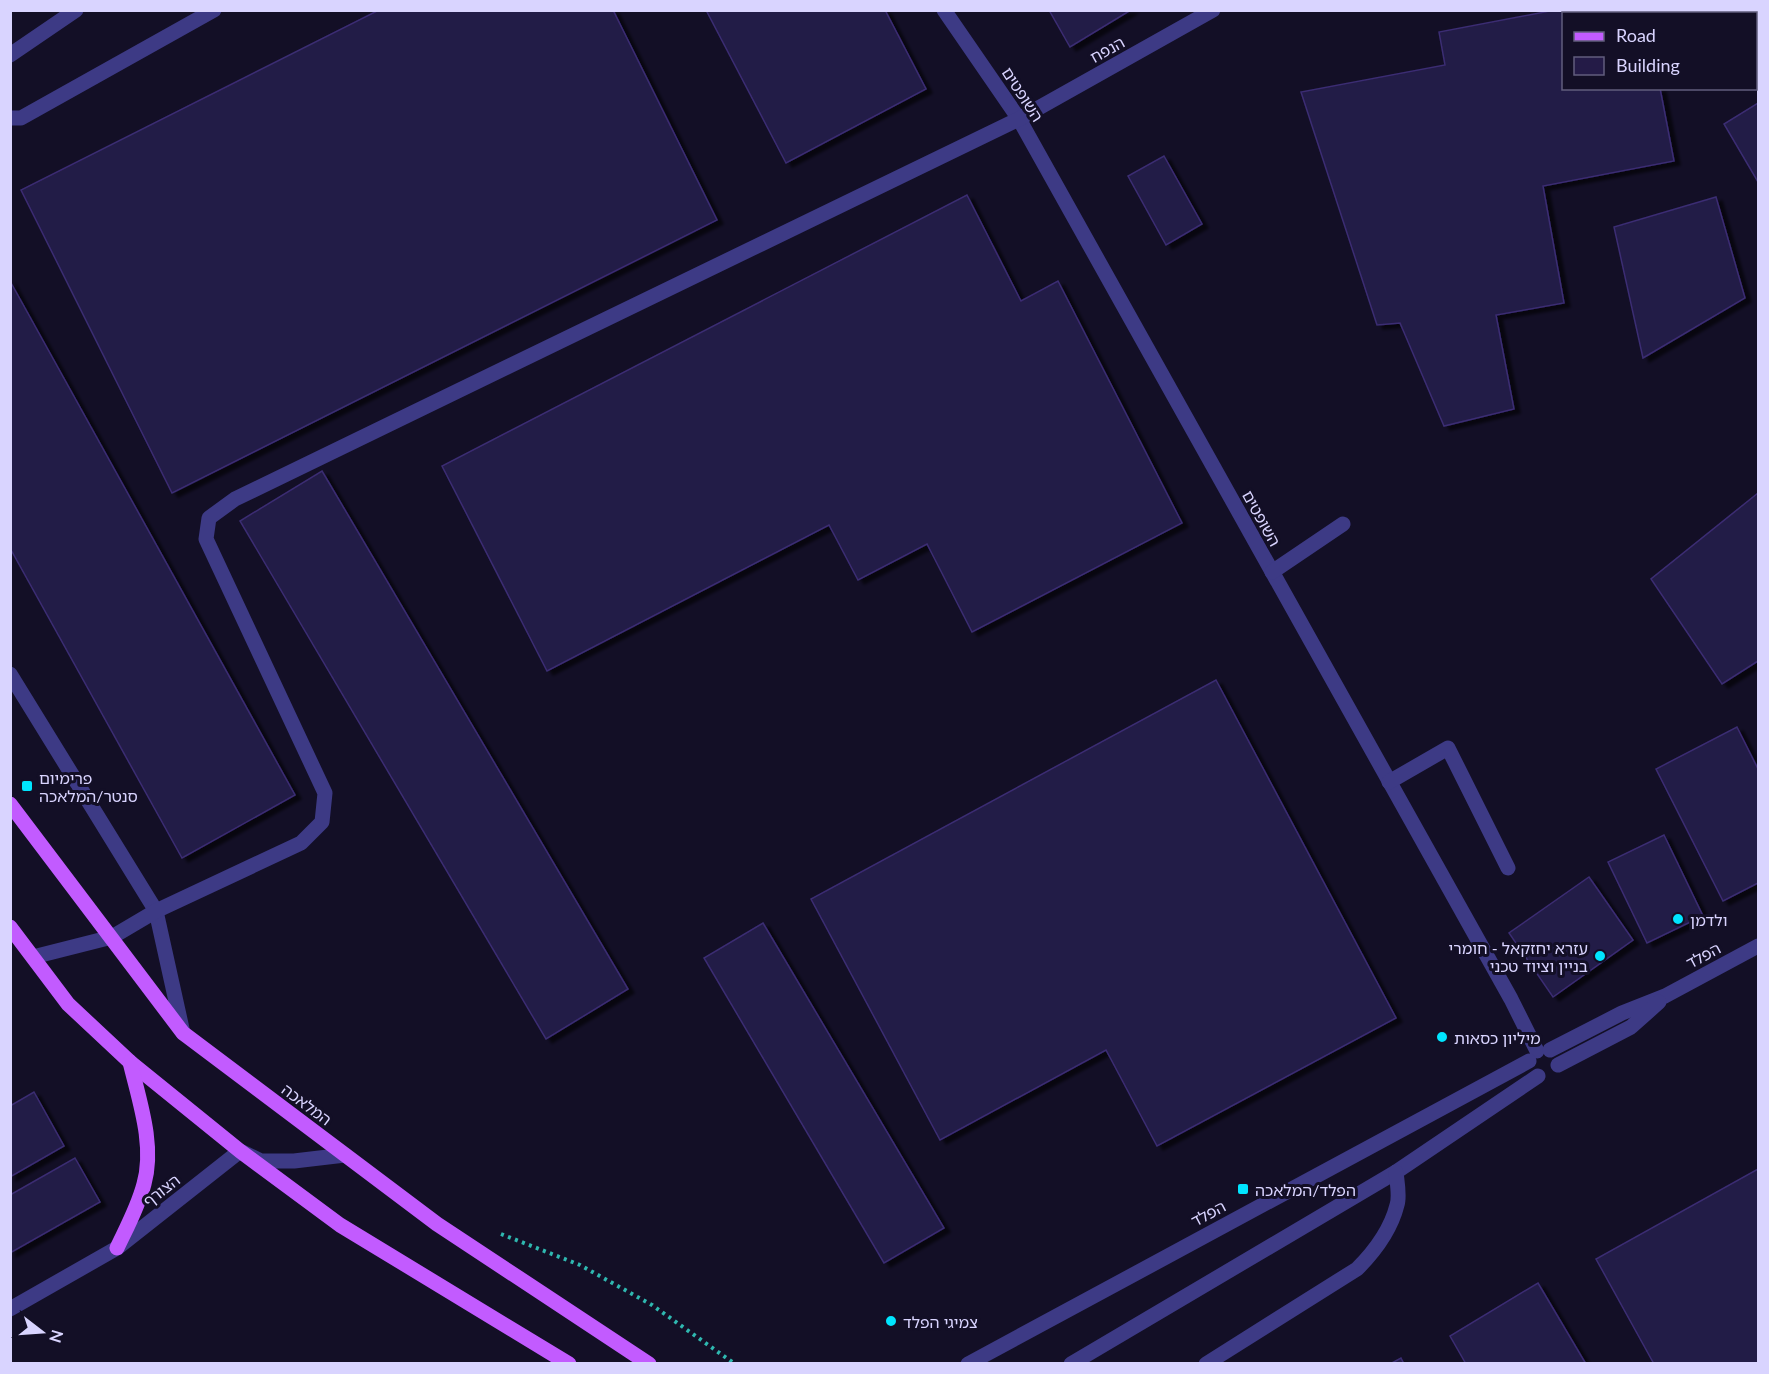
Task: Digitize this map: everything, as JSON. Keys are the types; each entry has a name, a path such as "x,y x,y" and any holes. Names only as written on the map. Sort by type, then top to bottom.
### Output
{"main road":[{"name":"המלאכה","path":"10,804 183,1033 437,1224 649,1364"},
{"path":"10,927 68,1004 130,1062 240,1150 340,1225 569,1364"},
{"path":"117,1248 145,1182 148,1151 130,1062"}],"street":[{"path":"10,55 76,10"},
{"path":"10,118 21,118 214,10"},
{"name":"השופטים","path":"944,10 1019,119 1511,999 1539,1054"},
{"name":"הנפח","path":"33,957 112,937 156,910 301,843 322,822 325,793 206,539 209,518 236,499 1019,119 1213,10"},
{"path":"1272,572 1342,524"},
{"path":"10,675 156,910 183,1033"},
{"path":"1389,782 1448,747 1508,868"},
{"name":"הפלד","path":"968,1364 1539,1054 1622,1013 1665,996 1758,946"},
{"name":"הפלד","path":"1558,1065 1631,1027 1665,996"},
{"path":"1539,1054 1555,1054 1558,1065 1552,1075 1547,1077 1538,1076 1532,1072 1539,1054"},
{"path":"1071,1364 1396,1172 1538,1076"},
{"path":"240,1150 261,1161 294,1161 345,1155"},
{"name":"הצורף","path":"10,1309 117,1248 240,1150"},
{"path":"1206,1364 1357,1269 1370,1256 1388,1228 1398,1204 1396,1172"}],"path":[{"path":"501,1234 580,1265 642,1299 735,1364"}],"building":[{"path":"379,10 613,10 717,220 172,493 21,190"},
{"path":"706,10 885,10 926,89 786,163"},
{"path":"1049,10 1131,10 1070,47"},
{"path":"1555,10 1646,10 1646,12 1562,12 1562,90 1660,90 1674,161 1543,186 1564,303 1496,315 1514,409 1444,426 1400,323 1377,325 1301,92 1445,65 1439,32"},
{"path":"1758,103 1758,182 1724,124"},
{"path":"1164,156 1202,224 1166,245 1128,176"},
{"path":"967,195 1021,301 1058,281 1182,523 972,632 927,544 858,580 829,525 547,671 442,466"},
{"path":"1716,197 1745,298 1643,358 1614,227"},
{"path":"10,281 295,795 182,858 10,548"},
{"path":"322,471 628,989 546,1039 240,521"},
{"path":"1758,493 1758,661 1722,684 1651,579"},
{"path":"1216,680 1396,1018 1157,1146 1106,1050 940,1140 811,899"},
{"path":"1737,727 1758,769 1758,883 1723,901 1656,769"},
{"path":"1664,835 1703,916 1647,943 1608,862"},
{"path":"1589,877 1633,940 1553,997 1509,933"},
{"path":"763,923 944,1228 884,1263 704,958"},
{"path":"34,1092 64,1146 10,1177 10,1106"},
{"path":"75,1158 100,1202 10,1253 10,1195"},
{"path":"1758,1169 1758,1364 1654,1364 1596,1259"},
{"path":"1538,1283 1586,1364 1466,1364 1450,1336"},
{"path":"1401,1358 1404,1364 1390,1364"}],"place":[{"name":"פרימיום סנטר/המלאכה","path":"27,786"},
{"name":"ולדמן","path":"1678,919"},
{"name":"עזרא יחזקאל - חומרי בניין וציוד טכני","path":"1600,956"},
{"name":"מיליון כסאות","path":"1442,1037"},
{"name":"הפלד/המלאכה","path":"1243,1189"},
{"name":"צמיגי הפלד","path":"891,1321"}]}
